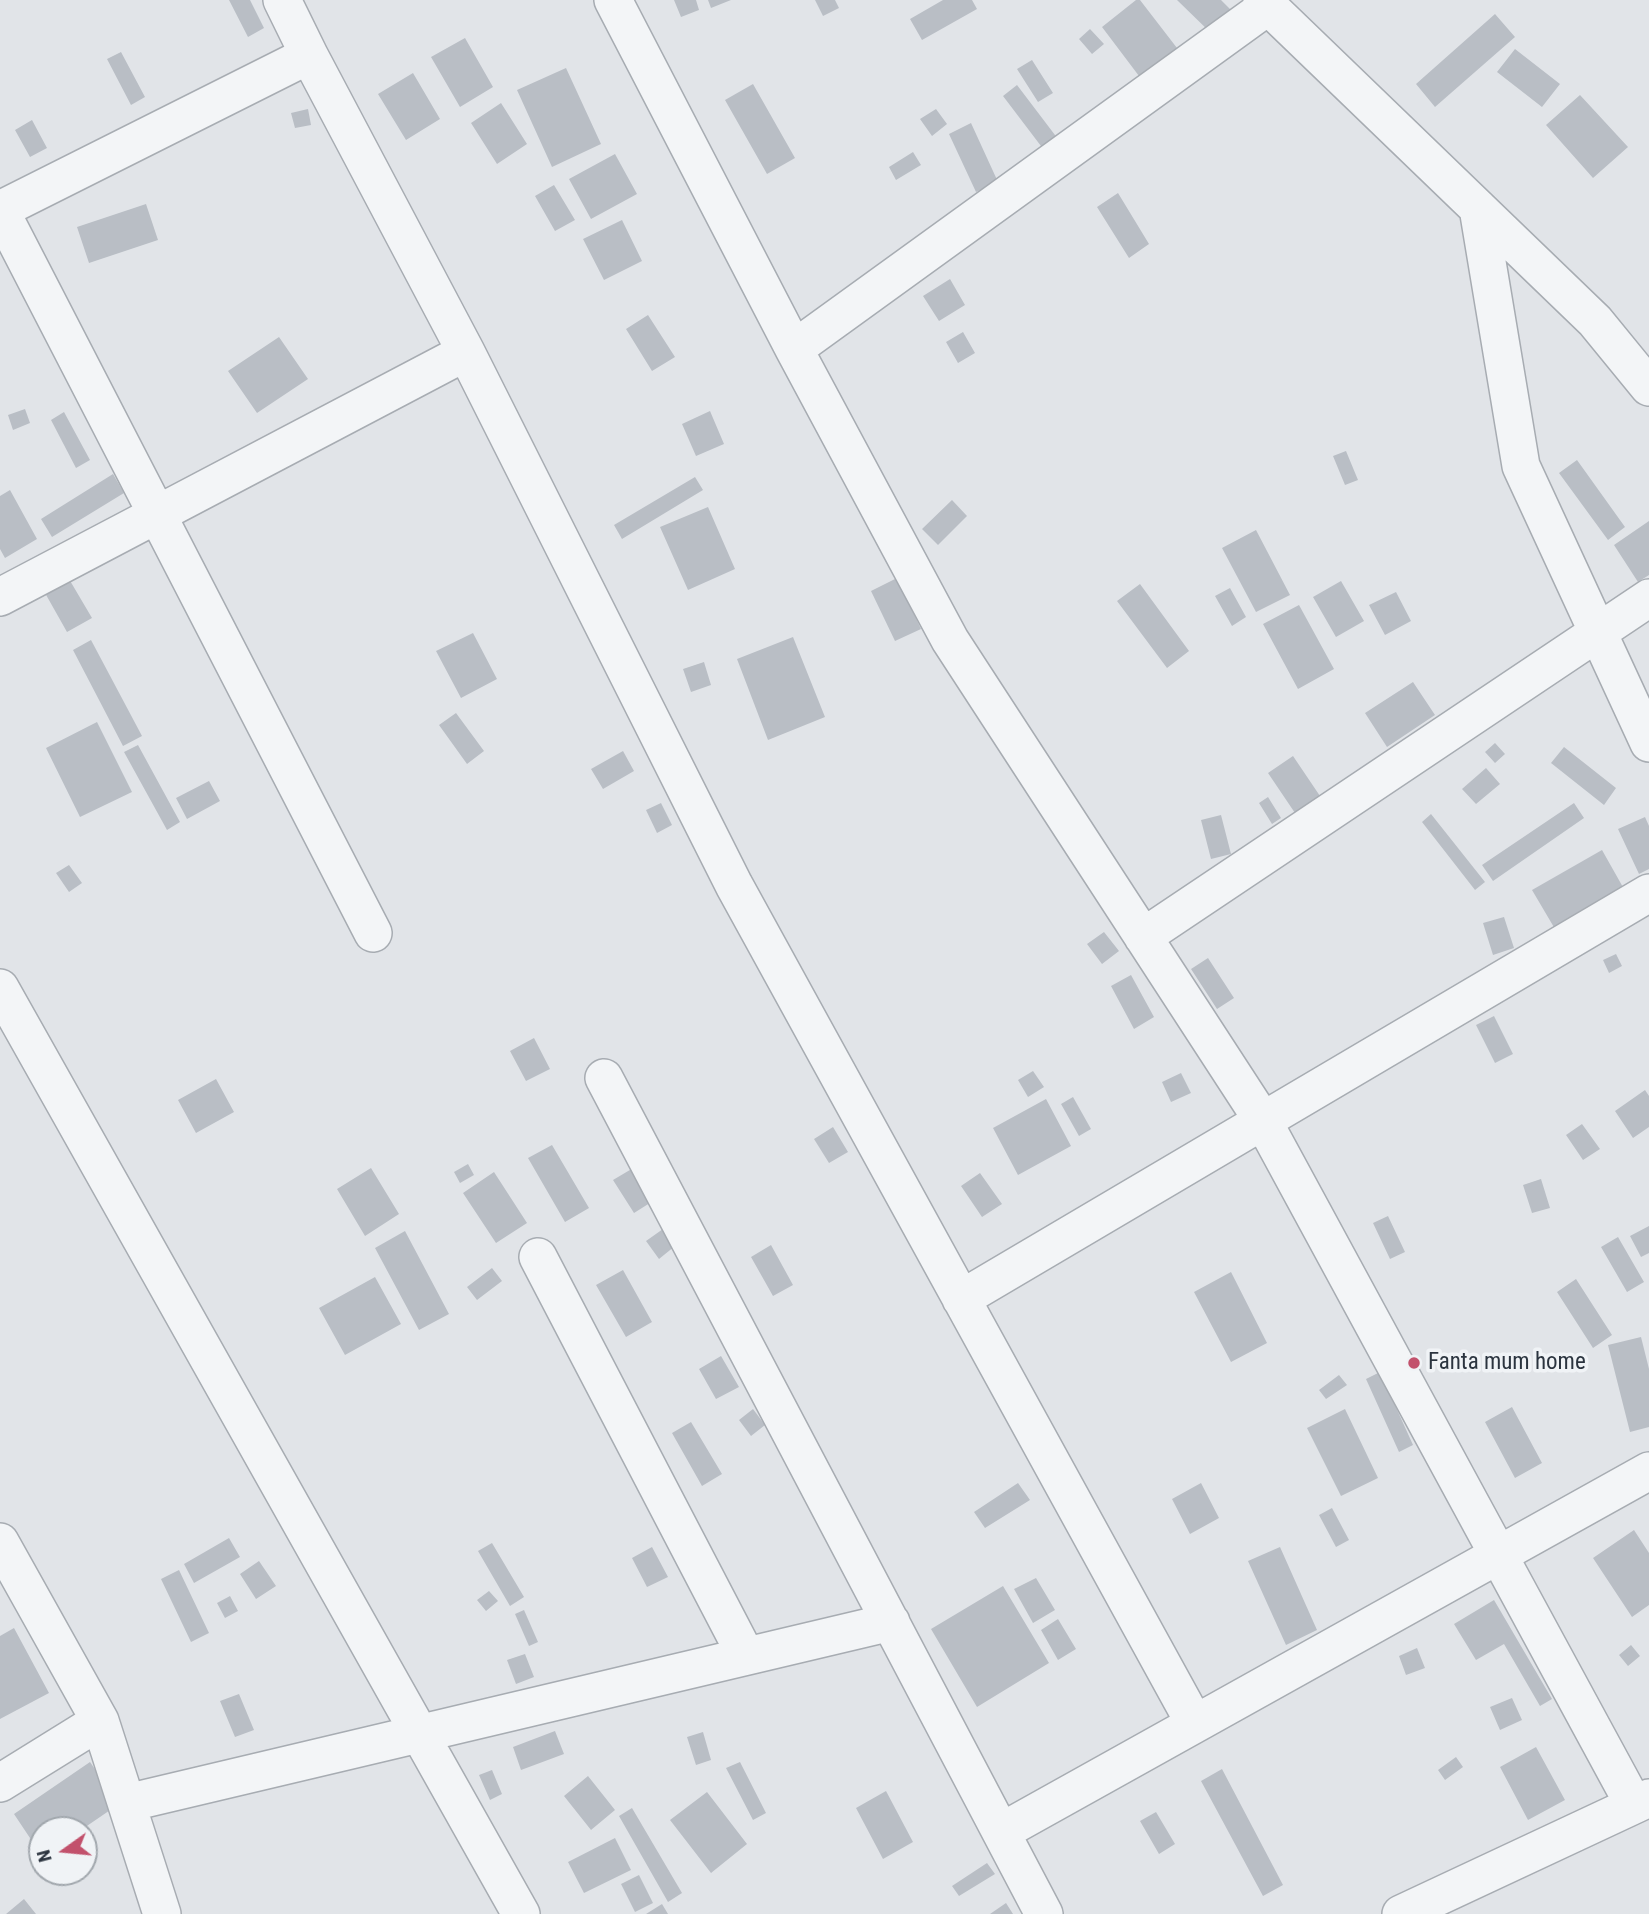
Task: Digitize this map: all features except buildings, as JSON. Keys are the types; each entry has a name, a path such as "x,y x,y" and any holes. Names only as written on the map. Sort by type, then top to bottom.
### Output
{"street":[{"path":"282,0 466,352 734,885 1195,1724"},
{"path":"613,0 794,349 950,640 1263,1121 1498,1555 1641,1802 1401,1914"},
{"path":"794,349 1265,3 1595,321 1649,387"},
{"path":"309,55 0,210 373,933"},
{"path":"1478,208 1521,466 1649,743"},
{"path":"0,597 466,352"},
{"path":"1143,937 1649,598"},
{"path":"961,1299 1649,893"},
{"path":"0,988 521,1914"},
{"path":"604,1078 1044,1914"},
{"path":"538,1257 746,1656"},
{"path":"1001,1832 1649,1471"},
{"path":"0,1542 100,1721 162,1914"},
{"path":"127,1803 891,1622"},
{"path":"0,1783 100,1721"}],"place":[{"name":"Fanta mum home","path":"1414,1363"}]}
